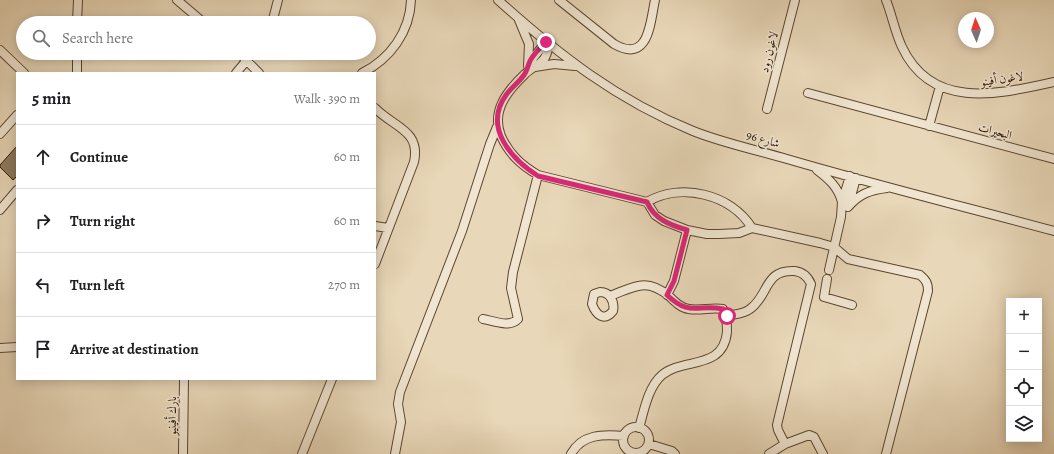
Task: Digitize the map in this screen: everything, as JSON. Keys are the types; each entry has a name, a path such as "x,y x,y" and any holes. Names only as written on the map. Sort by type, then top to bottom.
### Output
{"street":[{"path":"77,16 78,0"},
{"path":"177,0 196,16"},
{"path":"274,16 278,0"},
{"path":"364,72 382,60 395,46 408,19 411,0"},
{"name":"شارع 96","path":"498,0 576,66 626,98 695,132 813,167 1054,231"},
{"path":"559,0 614,44 630,50 641,46 647,40 655,0"},
{"name":"لاغون رود","path":"767,109 795,0"},
{"name":"لاغون أفينو","path":"886,0 905,53 922,73 940,86 961,93 979,95 1054,82"},
{"path":"519,19 529,44 531,66"},
{"path":"394,454 400,428 398,404 400,392 462,231 490,144 497,127 497,115 500,105 505,96 531,66 543,60 548,43"},
{"path":"0,50 23,72"},
{"path":"77,60 77,72"},
{"path":"237,72 247,60 258,72"},
{"path":"531,66 554,64 576,66"},
{"path":"929,126 940,86"},
{"name":"البحيرات","path":"808,93 1054,159"},
{"path":"376,109 411,136 416,152 414,162 376,261"},
{"path":"0,134 16,116"},
{"path":"497,127 505,146 514,158 538,176 647,202 660,195 677,192 705,195 728,205 741,215 752,228"},
{"path":"813,167 830,180 845,205"},
{"path":"483,319 508,324 515,322 518,319 511,288 512,280 538,176"},
{"path":"852,305 824,297 841,217 853,177"},
{"path":"845,205 871,190 890,188"},
{"path":"0,210 16,191"},
{"path":"647,202 655,215 664,221 687,230 707,234 719,234 739,233 752,228 834,247 848,259 920,275 928,285 928,291 886,454"},
{"path":"376,226 388,228"},
{"path":"667,295 674,281 687,230"},
{"path":"727,316 743,313 752,308 770,281 781,272 798,272 804,275 811,284 777,425 785,444"},
{"path":"610,296 643,284 650,285 667,295 681,306 690,309 715,307 723,309 727,316 726,335 722,346 709,360 676,368 662,374 654,386 639,428"},
{"path":"0,348 16,347"},
{"name":"بارك أفينيو","path":"183,454 184,380"},
{"path":"302,454 332,380"},
{"path":"571,454 576,446 583,440 593,436 624,436 630,429 639,428 648,434 649,444 644,450 632,452 626,448 624,436"},
{"path":"769,454 785,444 809,435 814,437 822,454"},
{"path":"649,444 672,451 675,454"}],"building":[{"path":"16,147 16,177 13,180 0,167 0,165"}],"route":[{"path":"546,42 531,60 524,74 505,96 500,105 497,115 497,127 505,146 514,158 538,176 647,202 655,215 678,228 687,230 674,281 667,295 681,306 690,309 715,307 723,309 727,316"}]}
